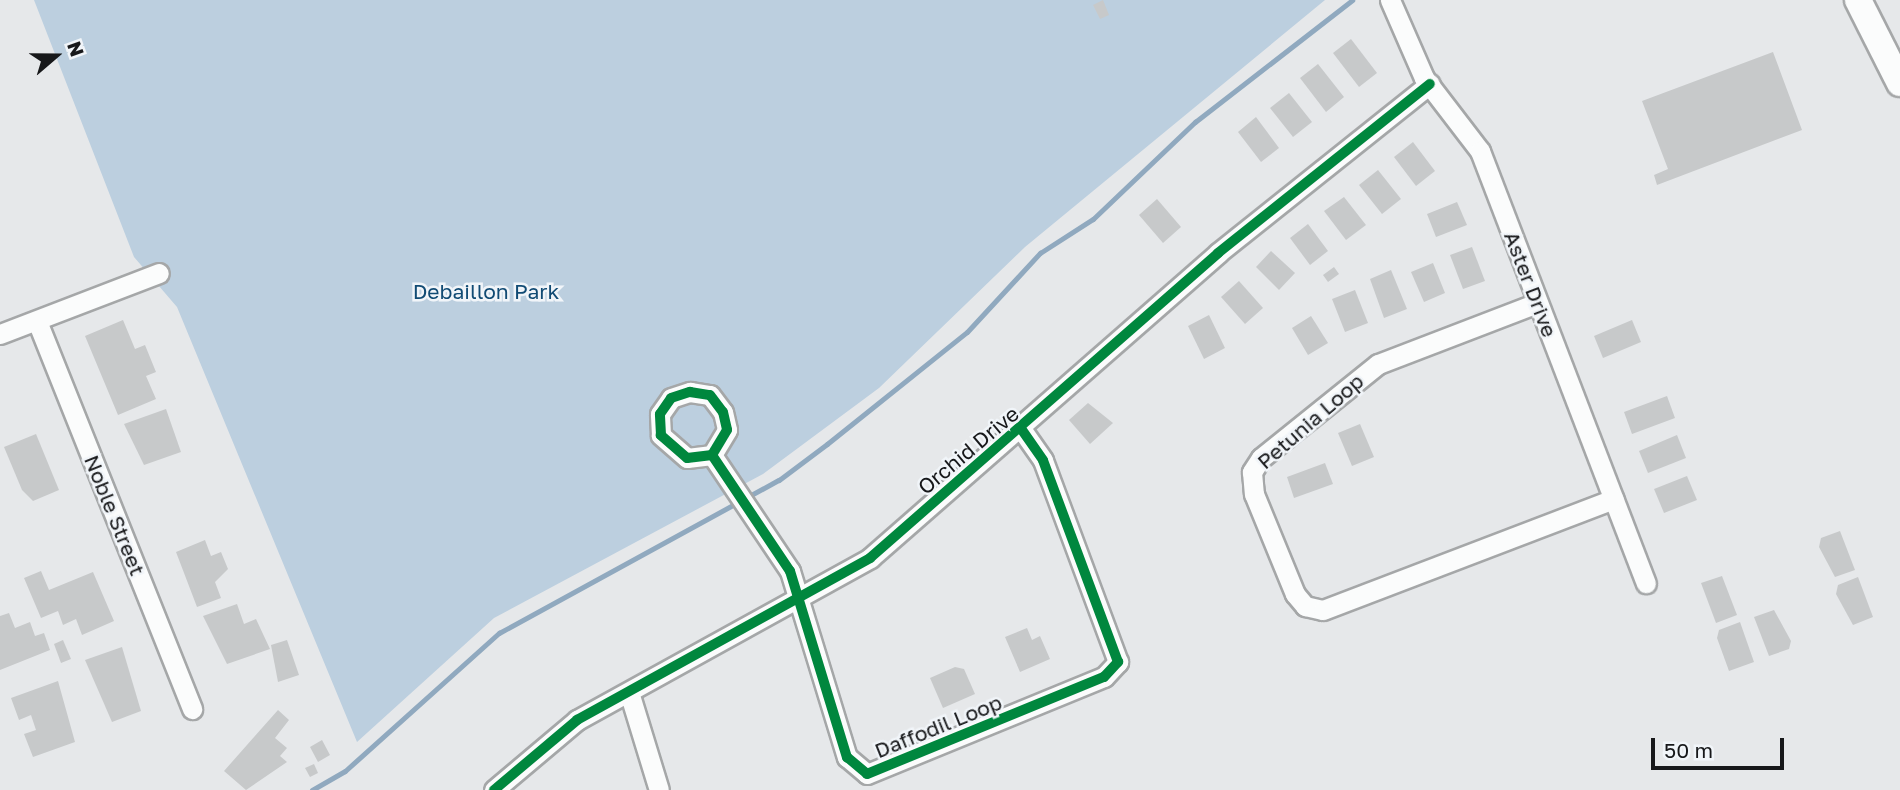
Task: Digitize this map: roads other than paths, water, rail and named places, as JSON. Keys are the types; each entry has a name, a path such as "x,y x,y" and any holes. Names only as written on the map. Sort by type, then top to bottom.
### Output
{"main road":[{"path":"1858,0 1900,83"}],"street":[{"name":"Aster Drive","path":"1390,0 1430,84 1480,150 1646,583"},
{"name":"Orchid Drive","path":"494,790 558,734 870,558 1022,430 1219,253 1430,84"},
{"path":"0,334 159,273"},
{"name":"Petunia Loop","path":"1538,303 1369,370 1254,466 1254,494 1295,594 1305,606 1323,610 1614,499"},
{"name":"Noble Street","path":"37,321 192,709"},
{"name":"Daffodil Loop","path":"712,455 734,486 801,597 847,757 858,772 890,769 1112,671 1115,642 1043,460 1022,430"},
{"path":"629,692 659,790"}],"waterway":[{"path":"312,790 345,771 499,633 779,480 827,444 967,332 1040,253 1093,219 1195,122 1352,0"}],"park label":[{"name":"Debaillon Park","path":"486,291"}]}
